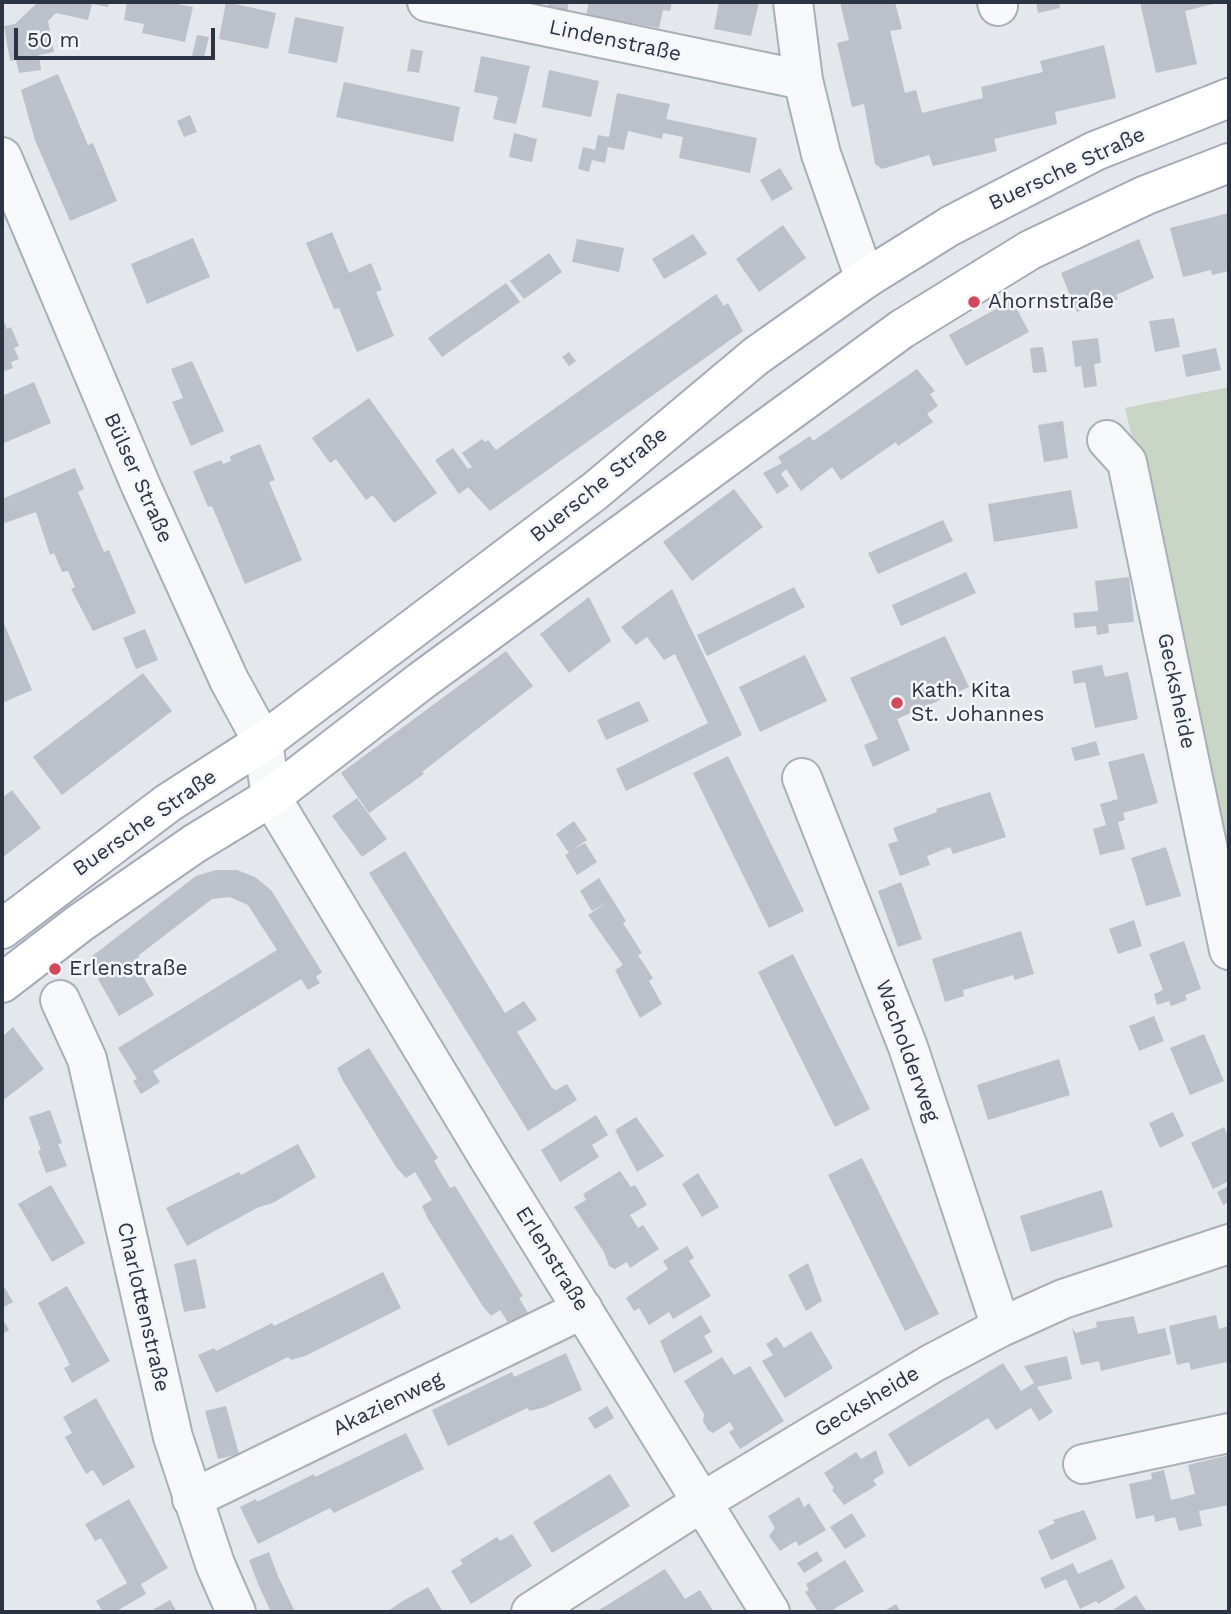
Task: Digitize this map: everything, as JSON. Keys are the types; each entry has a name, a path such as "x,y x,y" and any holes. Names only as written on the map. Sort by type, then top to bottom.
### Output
{"main road":[{"name":"Buersche Straße","path":"2,929 168,803 263,742 595,491 756,356 864,279 950,226 1096,151 1229,98"},
{"path":"2,984 80,923 194,844 271,797 421,681 902,329 1030,250 1146,195 1229,163"}],"street":[{"name":"Lindenstraße","path":"427,2 803,80"},
{"path":"793,2 803,80 821,154 864,279"},
{"name":"Bülser Straße","path":"2,157 141,486 229,680 263,742 271,797"},
{"name":"Gecksheide","path":"1107,440 1127,462 1229,950"},
{"name":"Wacholderweg","path":"802,778 908,1047 1001,1327"},
{"name":"Erlenstraße","path":"271,797 770,1612"},
{"name":"Charlottenstraße","path":"60,1000 87,1059 157,1371 192,1499 236,1612"},
{"name":"Gecksheide","path":"531,1612 702,1502 931,1364 1001,1327 1063,1299 1229,1244"},
{"name":"Akazienweg","path":"192,1499 583,1309"},
{"path":"1083,1464 1229,1433"}],"green space":[{"path":"1229,387 1229,854 1125,408"}],"building":[{"path":"38,2 109,2 108,7 92,4 88,20 56,13 48,21 54,52 39,55 41,70 19,73 16,60 10,61 4,26 15,24"},
{"path":"127,2 166,2 193,7 185,42 142,33 144,24 124,20"},
{"path":"226,2 276,13 268,49 219,39"},
{"path":"549,2 569,2 567,11 548,6"},
{"path":"589,2 672,2 670,11 663,10 659,28 586,15"},
{"path":"719,2 759,2 751,36 714,29"},
{"path":"840,2 895,2 902,29 890,31 905,93 916,90 922,113 983,98 981,87 1043,72 1040,61 1104,45 1116,98 1055,112 1057,124 994,139 997,151 933,166 929,155 882,169 875,164 864,104 852,107 837,43 849,40"},
{"path":"1036,2 1059,2 1060,8 1038,13"},
{"path":"1140,2 1221,2 1185,11 1197,64 1156,73"},
{"path":"295,17 344,27 337,63 288,53"},
{"path":"197,35 209,37 204,58 192,56"},
{"path":"411,49 423,51 419,73 407,71"},
{"path":"481,56 530,66 516,124 493,119 498,97 474,92"},
{"path":"549,70 599,81 591,117 542,107"},
{"path":"58,74 88,145 93,143 117,201 70,221 35,140 21,90"},
{"path":"344,82 460,107 453,142 336,117"},
{"path":"617,93 670,104 666,119 757,138 750,173 679,158 683,137 663,133 662,139 628,131 624,150 608,147 605,163 592,160 589,172 578,169 583,147 595,150 598,135 609,137"},
{"path":"190,115 197,132 184,137 177,121"},
{"path":"514,133 537,139 532,162 509,157"},
{"path":"780,168 793,189 772,201 760,180"},
{"path":"1229,213 1229,271 1212,275 1211,270 1183,277 1170,228"},
{"path":"783,225 806,258 759,292 736,259"},
{"path":"332,232 349,273 371,263 382,290 376,292 394,336 357,352 339,308 334,309 306,243"},
{"path":"693,234 707,254 664,279 652,259"},
{"path":"193,238 210,277 147,304 131,264"},
{"path":"577,239 624,248 619,272 572,262"},
{"path":"1139,239 1154,278 1116,295 1118,299 1095,310 1093,305 1077,312 1061,273"},
{"path":"549,253 562,272 524,299 510,281"},
{"path":"506,283 520,302 442,357 428,338"},
{"path":"716,294 724,306 728,303 743,331 490,511 468,487 459,494 435,460 453,448 468,469 472,467 462,453 482,439 485,442 488,440 496,450"},
{"path":"1012,300 1029,332 966,366 949,335"},
{"path":"2,317 7,329 11,327 19,346 14,348 19,359 11,362 13,368 2,372"},
{"path":"1174,318 1180,347 1155,352 1149,321"},
{"path":"1098,338 1101,363 1094,364 1097,386 1084,388 1081,366 1075,367 1072,341"},
{"path":"1043,347 1047,372 1033,373 1030,348"},
{"path":"1216,348 1221,370 1186,377 1182,355"},
{"path":"569,352 576,361 569,366 562,357"},
{"path":"192,361 224,431 191,446 172,402 183,398 171,369"},
{"path":"917,369 935,391 930,394 938,406 927,414 933,422 898,446 896,442 841,480 832,467 801,491 786,469 781,474 789,486 777,494 763,473 782,463 778,457 810,436 813,441"},
{"path":"34,382 51,423 2,444 2,396"},
{"path":"369,398 437,493 394,523 373,495 366,500 336,459 330,463 312,438"},
{"path":"1063,421 1068,458 1044,462 1038,425"},
{"path":"260,444 275,480 269,482 302,560 245,584 212,506 208,507 193,471 221,460 223,464 231,461 230,456"},
{"path":"75,468 84,489 78,492 104,552 109,550 136,613 93,631 71,589 75,587 68,571 62,572 54,553 50,555 36,512 2,524 2,499"},
{"path":"734,489 763,527 692,581 663,542"},
{"path":"1071,490 1078,528 994,542 988,504"},
{"path":"943,520 953,541 878,574 868,553"},
{"path":"966,572 976,593 901,626 892,605"},
{"path":"1129,577 1134,622 1108,624 1109,633 1097,635 1096,626 1075,628 1073,613 1098,611 1095,581"},
{"path":"794,587 805,607 707,656 697,635"},
{"path":"672,589 742,735 626,791 616,769 708,723 675,654 664,660 647,637 636,645 621,627"},
{"path":"589,597 611,641 569,673 540,634"},
{"path":"2,619 32,690 2,703"},
{"path":"145,629 158,660 136,669 123,638"},
{"name":"Kath. Kita St. Johannes","path":"945,636 969,687 897,719 910,750 873,767 864,745 878,739 850,678"},
{"path":"506,651 533,686 422,772 424,774 369,813 341,773"},
{"path":"805,655 827,701 760,732 739,687"},
{"path":"1102,665 1105,677 1128,672 1138,719 1095,728 1085,682 1074,684 1072,671"},
{"path":"143,673 172,711 62,795 33,757"},
{"path":"639,701 649,721 606,740 597,720"},
{"path":"1096,741 1100,755 1075,761 1071,748"},
{"path":"1144,753 1158,803 1123,813 1125,820 1118,822 1125,849 1100,855 1093,829 1106,825 1100,804 1118,799 1108,762"},
{"path":"728,756 804,911 769,928 693,773"},
{"path":"12,790 41,828 2,858 2,798"},
{"path":"990,792 1006,837 953,854 950,847 927,856 930,865 900,876 888,844 898,841 893,828 937,812 936,809"},
{"path":"357,798 387,839 362,857 332,816"},
{"path":"574,821 587,840 572,850 585,843 597,862 577,875 565,855 569,853 556,834"},
{"path":"1166,847 1181,896 1146,906 1131,858"},
{"path":"405,851 505,1013 524,1001 537,1020 517,1032 552,1088 556,1090 567,1084 577,1100 528,1131 369,873"},
{"path":"216,870 237,870 255,877 271,890 322,972 316,977 320,983 308,990 301,979 153,1071 160,1082 141,1094 133,1081 137,1079 118,1048 277,950 248,905 230,897 212,899 139,955 137,966 154,995 119,1016 98,979 104,976 91,957 196,876"},
{"path":"599,878 642,953 638,955 653,978 649,981 662,1004 640,1018 615,970 623,965 588,915 609,901 592,911 580,891"},
{"path":"901,882 922,939 898,947 878,891"},
{"path":"1134,920 1142,946 1118,954 1109,929"},
{"path":"1021,931 1034,974 1015,980 1013,975 963,990 964,996 945,1002 932,959"},
{"path":"1184,941 1201,989 1185,995 1187,1000 1171,1006 1169,1001 1157,1005 1154,994 1163,990 1149,954"},
{"path":"793,954 870,1109 835,1127 758,972"},
{"path":"1154,1016 1164,1041 1139,1051 1129,1026"},
{"path":"13,1027 44,1069 2,1101 2,1037"},
{"path":"1204,1034 1224,1081 1190,1095 1170,1048"},
{"path":"369,1048 438,1158 434,1161 450,1188 455,1186 523,1296 519,1298 533,1321 514,1332 500,1310 491,1316 482,1305 428,1219 422,1206 432,1200 415,1172 406,1178 396,1167 343,1081 337,1068"},
{"path":"1059,1059 1070,1095 988,1120 977,1085"},
{"path":"50,1110 62,1143 58,1144 67,1166 46,1173 29,1117"},
{"path":"1173,1112 1184,1136 1160,1148 1149,1123"},
{"path":"596,1115 608,1135 592,1145 599,1157 560,1182 541,1150"},
{"path":"636,1117 664,1156 637,1172 615,1130"},
{"path":"1224,1127 1229,1138 1229,1181 1213,1189 1191,1143"},
{"path":"298,1144 316,1177 273,1203 259,1207 187,1246 166,1208 239,1172 241,1175"},
{"path":"862,1158 939,1314 905,1331 828,1175"},
{"path":"620,1171 631,1187 635,1185 647,1205 630,1215 638,1228 643,1225 659,1249 630,1268 627,1262 615,1269 609,1266 604,1252 574,1207 586,1200 583,1194"},
{"path":"698,1173 719,1207 702,1217 682,1184"},
{"path":"51,1185 85,1243 52,1262 18,1204"},
{"path":"1229,1186 1229,1202 1223,1205 1217,1192"},
{"path":"1102,1190 1113,1227 1031,1252 1020,1216"},
{"path":"687,1246 694,1258 689,1261 711,1296 673,1319 669,1312 649,1325 639,1308 634,1311 626,1298 668,1269 663,1261"},
{"path":"196,1259 206,1308 184,1312 174,1264"},
{"path":"808,1263 822,1301 806,1311 788,1275"},
{"path":"383,1272 401,1308 305,1356 291,1360 288,1357 216,1393 198,1355 214,1348 216,1351 272,1323 274,1326"},
{"path":"2,1283 13,1302 2,1308"},
{"path":"67,1286 110,1361 72,1383 64,1368 70,1365 38,1303"},
{"path":"701,1315 711,1332 704,1336 713,1352 674,1373 660,1341"},
{"path":"1216,1315 1219,1329 1229,1326 1229,1371 1226,1362 1191,1370 1189,1362 1177,1365 1169,1326"},
{"path":"1134,1316 1138,1334 1165,1328 1171,1354 1101,1371 1099,1361 1081,1365 1072,1328 1076,1333 1097,1327 1096,1322"},
{"path":"2,1318 9,1330 2,1334"},
{"path":"811,1331 833,1368 785,1398 762,1361 773,1355 766,1344 777,1337 784,1348"},
{"path":"566,1353 582,1390 545,1407 530,1411 527,1408 448,1446 432,1410 512,1372 514,1377"},
{"path":"1067,1356 1072,1379 1037,1387 1053,1412 1039,1421 1031,1408 996,1430 988,1418 909,1467 888,1434 1003,1363 1021,1391 1034,1383 1024,1366"},
{"path":"722,1357 734,1375 750,1366 784,1421 740,1449 729,1432 734,1429 730,1422 713,1433 708,1430 703,1421 704,1414 684,1381"},
{"path":"96,1398 135,1467 103,1486 93,1470 86,1474 65,1437 72,1433 63,1417"},
{"path":"226,1406 239,1454 218,1459 205,1411"},
{"path":"607,1406 614,1418 595,1429 588,1418"},
{"path":"406,1433 424,1469 334,1513 330,1508 258,1544 240,1507 256,1499 257,1502 314,1474 315,1477"},
{"path":"876,1450 884,1473 873,1480 877,1485 844,1505 832,1490 834,1488 824,1473 856,1452 861,1459"},
{"path":"1229,1455 1229,1505 1199,1511 1202,1526 1179,1531 1175,1517 1155,1522 1154,1515 1136,1519 1129,1484 1152,1479 1151,1473 1164,1470 1171,1500 1195,1494 1188,1465"},
{"path":"610,1474 630,1506 552,1553 533,1522"},
{"path":"799,1497 804,1507 809,1503 826,1530 799,1546 796,1541 780,1551 769,1536 775,1528 768,1516"},
{"path":"129,1499 168,1568 141,1584 146,1594 115,1612 103,1612 96,1601 127,1583 101,1538 95,1541 85,1524"},
{"path":"1084,1510 1097,1539 1051,1560 1038,1531 1055,1523 1053,1520"},
{"path":"852,1513 866,1536 845,1549 830,1527"},
{"path":"512,1534 532,1566 471,1604 451,1571 463,1564 460,1560 497,1537 500,1541"},
{"path":"817,1551 823,1561 804,1573 797,1563"},
{"path":"269,1552 295,1612 271,1612 258,1584 249,1560"},
{"path":"1112,1559 1125,1588 1098,1604 1096,1601 1080,1609 1066,1579 1045,1589 1040,1578 1073,1563 1078,1574"},
{"path":"845,1560 864,1591 829,1612 818,1612 805,1592 809,1590 806,1584"},
{"path":"665,1569 685,1599 700,1590 714,1612 596,1612"},
{"path":"428,1587 443,1612 387,1612 401,1602"},
{"path":"1136,1595 1147,1612 1110,1612"},
{"path":"170,1600 177,1612 149,1612"},
{"path":"896,1604 901,1612 883,1612"}],"place":[{"name":"Ahornstraße","path":"974,302"},
{"name":"Kath. Kita St. Johannes","path":"897,703"},
{"name":"Erlenstraße","path":"55,969"}]}
